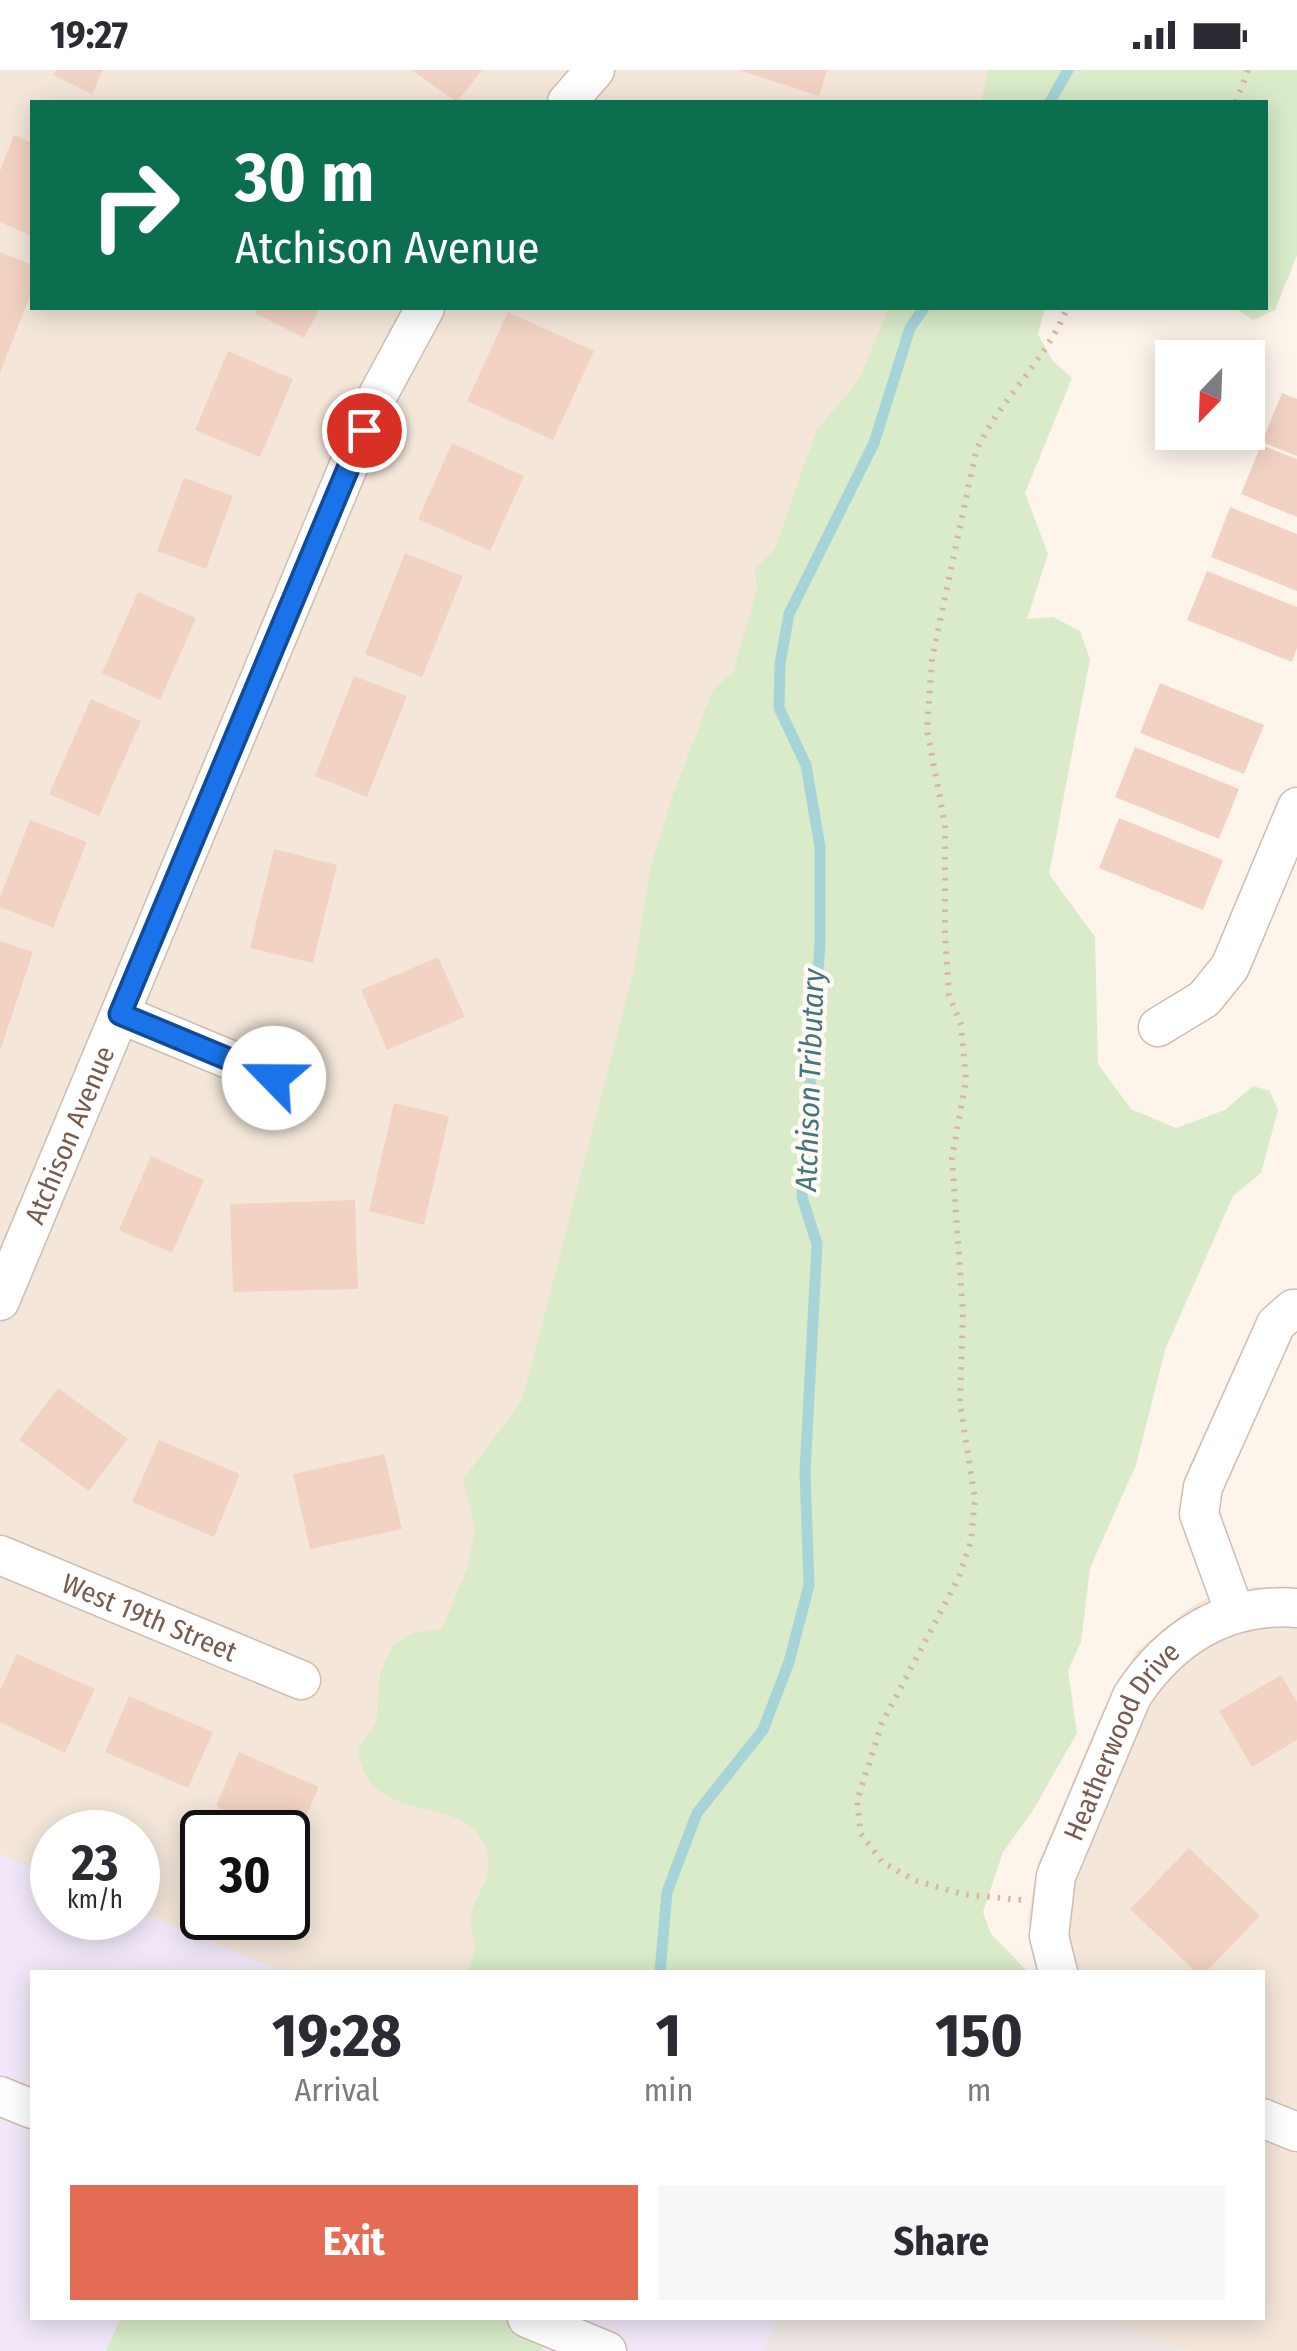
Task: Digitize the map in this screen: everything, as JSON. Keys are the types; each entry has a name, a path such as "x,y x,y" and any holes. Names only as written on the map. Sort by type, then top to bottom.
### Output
{"street":[{"path":"568,100 595,70"},
{"name":"Atchison Avenue","path":"0,1301 380,393 424,310"},
{"path":"1158,1026 1204,1000 1230,968 1297,807"},
{"path":"120,1014 274,1078"},
{"path":"1235,1613 1199,1514 1203,1487 1276,1324 1297,1309"},
{"name":"West 19th Street","path":"0,1555 300,1680"},
{"name":"Heatherwood Drive","path":"1057,1970 1049,1936 1056,1876 1132,1696 1147,1673 1204,1625 1235,1613 1271,1606 1297,1608"},
{"path":"0,2096 30,2108"},
{"path":"1265,2119 1297,2132"},
{"path":"533,2320 607,2351"}],"path":[{"path":"1237,100 1248,70"},
{"path":"1027,1901 962,1894 914,1880 882,1862 860,1834 856,1801 882,1722 959,1577 972,1541 974,1499 960,1403 962,1279 952,1158 966,1080 960,1025 949,995 944,934 945,824 927,730 932,659 976,451 990,420 1048,343 1066,310"}],"shaded area":[{"path":"0,70 1008,70 994,100 30,100 30,310 899,310 472,1970 278,1970 207,1940 310,1940 310,1810 180,1810 180,1929 160,1920 160,1810 30,1810 30,1867 0,1854"},
{"path":"1256,1587 1297,1588 1297,2351 1187,2351 1113,2320 1265,2320 1265,1970 1036,1970 1028,1918 1038,1863 1103,1710 1137,1651 1209,1597"},
{"path":"0,1854 30,1867 30,1940 160,1940 160,1920 180,1929 180,1940 207,1940 278,1970 30,1970 30,2320 777,2320 764,2351 0,2351"},
{"path":"777,2320 1113,2320 1187,2351 764,2351"}],"green space":[{"path":"988,70 1297,70 1297,255 1275,310 1253,320 1238,310 1268,310 1268,100 981,100"},
{"path":"888,310 1044,310 1038,334 1052,360 1072,378 1025,493 1048,554 1027,619 1053,617 1080,631 1090,659 1049,874 1095,937 1098,1064 1131,1109 1176,1128 1225,1110 1253,1086 1270,1091 1278,1110 1261,1173 1233,1196 1165,1350 1136,1465 1090,1568 1081,1642 1068,1670 1077,1733 1032,1812 1003,1852 983,1912 991,1934 1026,1970 468,1970 474,1946 471,1913 488,1869 482,1838 467,1824 380,1792 365,1774 358,1747 376,1724 380,1673 393,1645 413,1633 442,1629 468,1566 475,1528 463,1480 522,1401 634,970 650,869 672,797 713,690 733,672 757,589 755,569 775,549 816,431 858,381"},
{"path":"120,2320 556,2320 541,2351 106,2351"}],"building":[{"path":"56,70 103,70 92,94 53,75"},
{"path":"411,70 482,70 459,100"},
{"path":"739,70 827,70 819,96"},
{"path":"14,135 30,142 30,235 0,222 0,171"},
{"path":"0,252 30,264 30,296 0,373"},
{"path":"257,310 319,310 304,338 255,313"},
{"path":"508,312 594,351 553,440 467,401"},
{"path":"228,351 293,379 260,457 195,430"},
{"path":"1282,393 1297,399 1297,456 1265,443"},
{"path":"452,443 524,476 490,551 418,519"},
{"path":"1265,447 1297,459 1297,517 1241,494 1259,450"},
{"path":"184,478 233,496 206,569 157,551"},
{"path":"1230,507 1297,534 1297,591 1211,557"},
{"path":"405,553 463,576 422,677 365,654"},
{"path":"1207,571 1297,607 1297,648 1292,662 1187,620"},
{"path":"138,592 196,618 160,700 102,673"},
{"path":"354,676 407,696 367,797 315,776"},
{"path":"1160,683 1264,725 1244,774 1140,733"},
{"path":"91,699 141,721 99,816 49,794"},
{"path":"1135,747 1239,789 1219,839 1115,797"},
{"path":"1119,818 1223,860 1203,910 1099,868"},
{"path":"30,820 87,842 53,928 0,907 0,897"},
{"path":"274,849 337,865 313,963 250,948"},
{"path":"0,941 33,952 1,1048 0,1048"},
{"path":"438,957 465,1017 387,1050 361,990"},
{"path":"394,1103 449,1116 424,1225 369,1211"},
{"path":"151,1156 204,1180 172,1253 119,1230"},
{"path":"355,1200 358,1289 233,1292 230,1204"},
{"path":"58,1388 128,1439 89,1491 19,1440"},
{"path":"159,1440 240,1474 214,1537 132,1502"},
{"path":"384,1454 402,1529 310,1549 293,1474"},
{"path":"17,1654 95,1689 65,1753 0,1722 0,1690"},
{"path":"1281,1675 1297,1702 1297,1740 1252,1767 1219,1711"},
{"path":"129,1696 213,1732 188,1788 105,1752"},
{"path":"239,1752 319,1787 309,1810 225,1810 216,1806"},
{"path":"1189,1848 1260,1916 1208,1970 1194,1970 1130,1909"}],"waterway":[{"name":"Atchison Tributary","path":"1051,100 1068,70"},
{"name":"Atchison Tributary","path":"660,1970 667,1892 697,1813 763,1730 789,1662 809,1585 805,1472 817,1244 802,1197 820,944 820,847 806,765 779,708 780,664 789,614 874,443 910,328 923,310"}],"route":[{"path":"274,1078 120,1014 364,430"}]}
